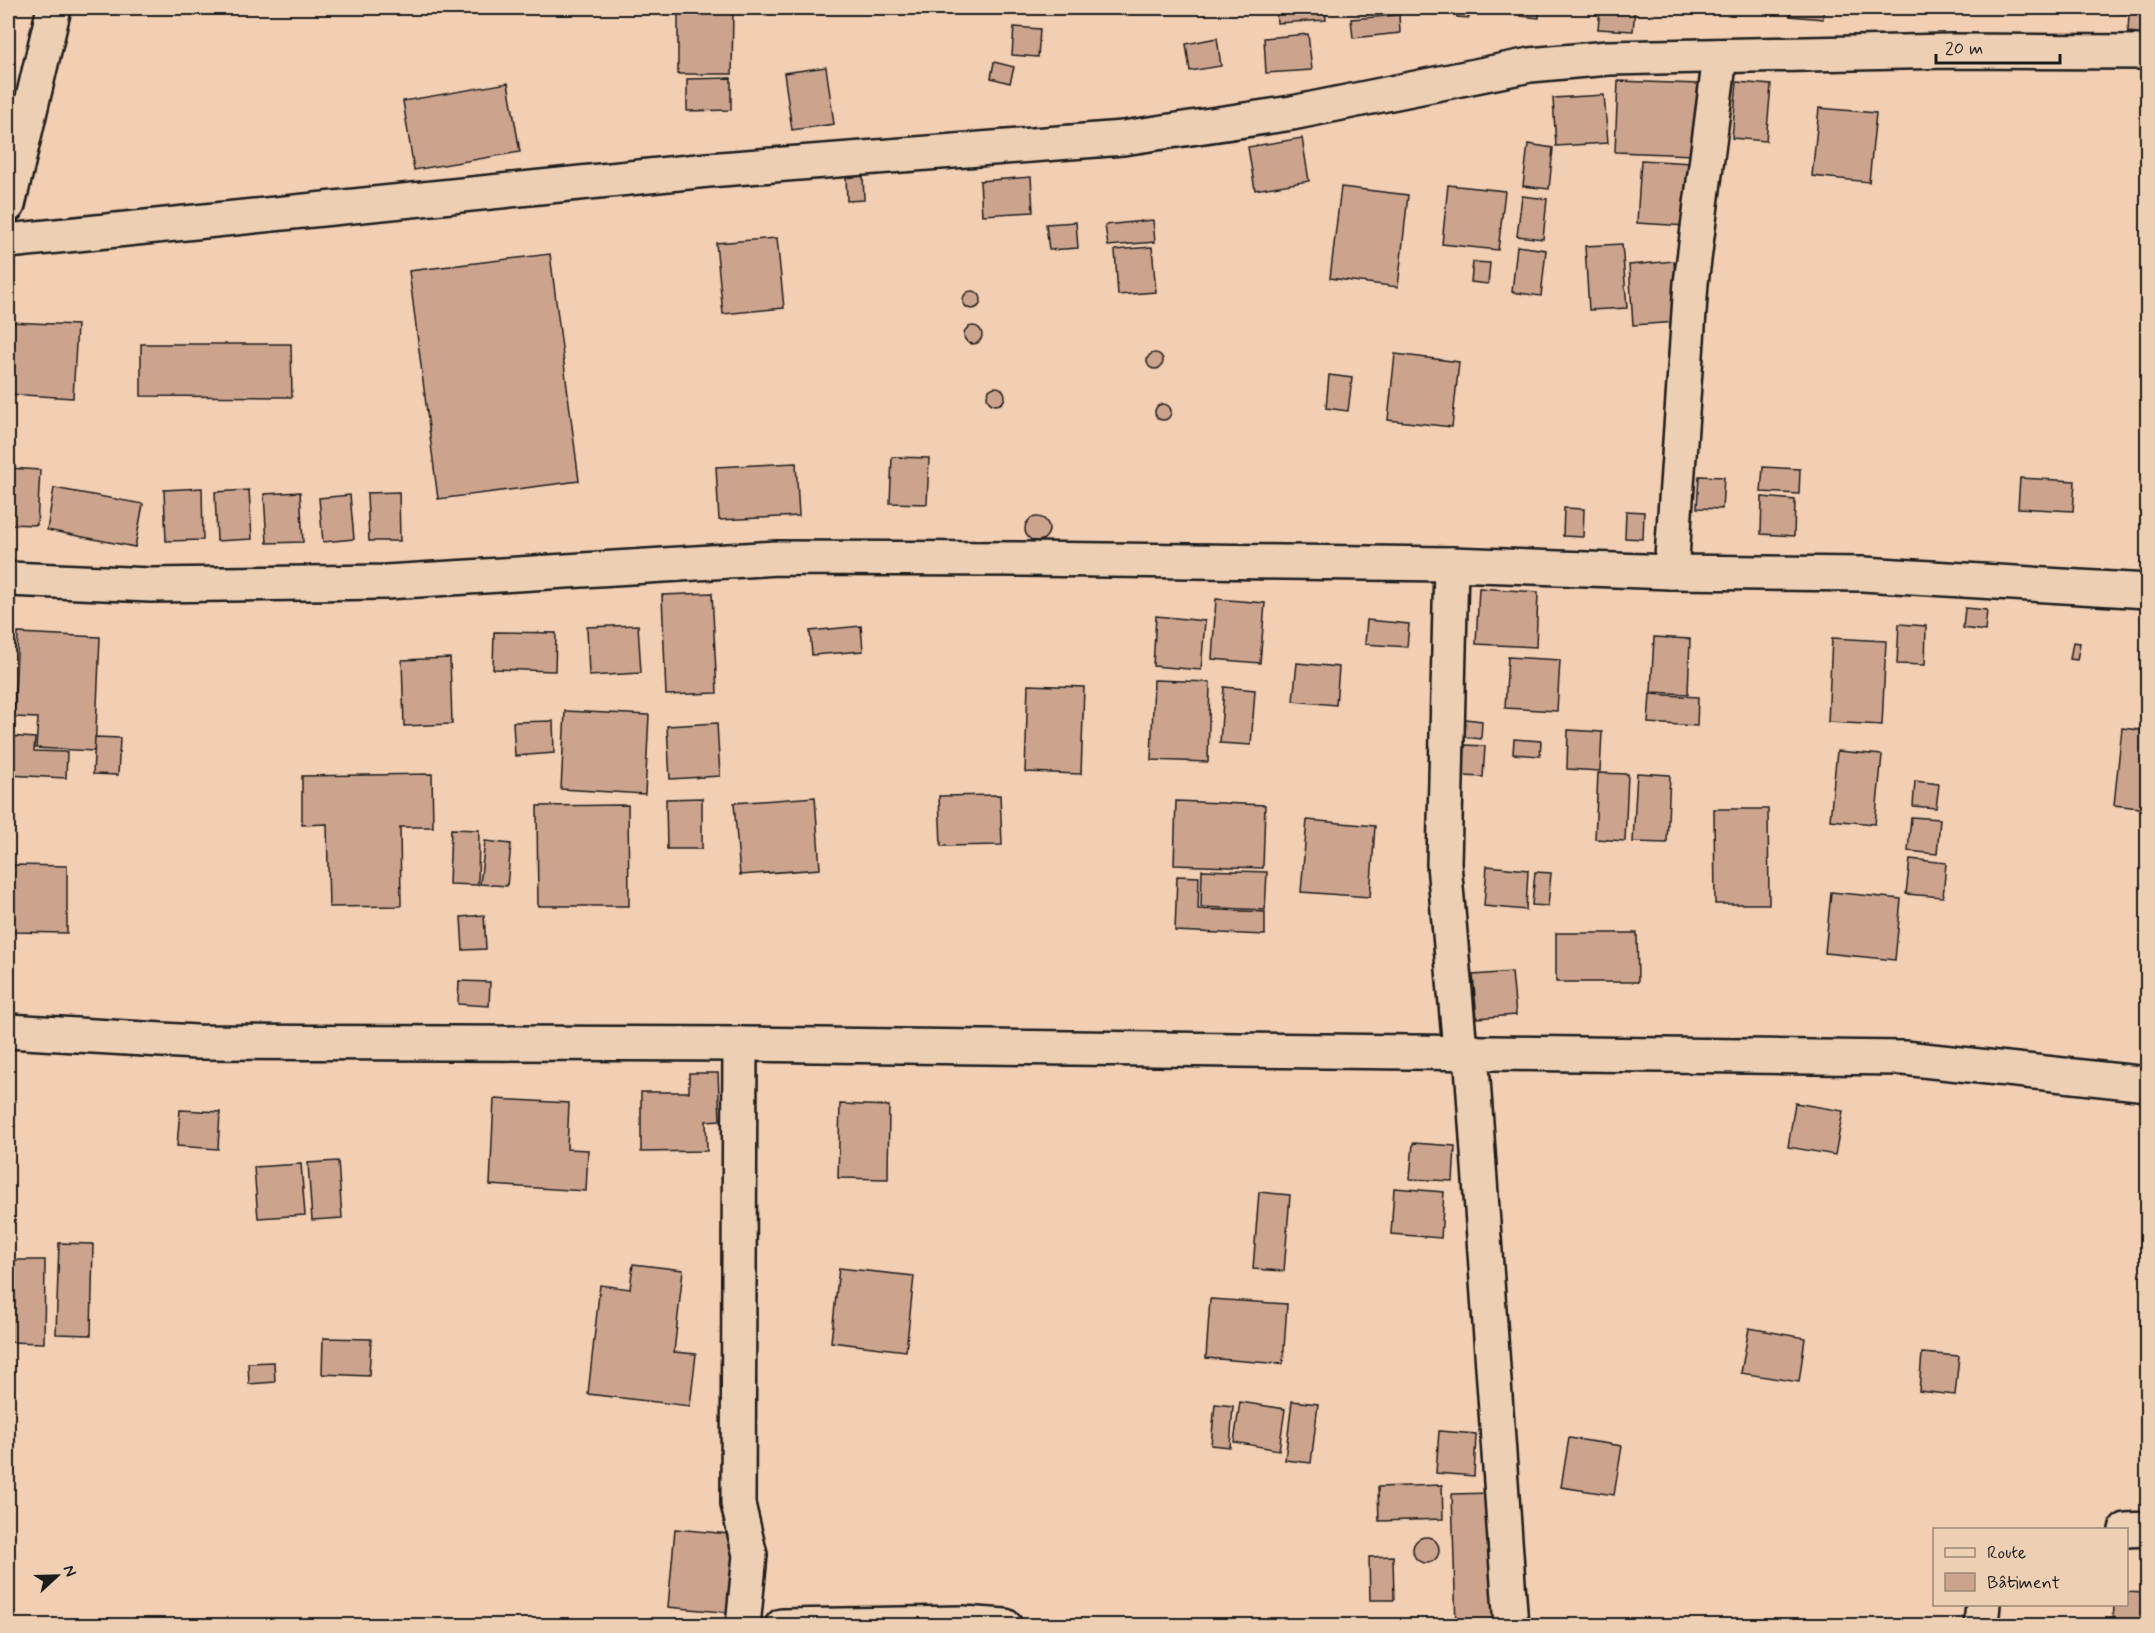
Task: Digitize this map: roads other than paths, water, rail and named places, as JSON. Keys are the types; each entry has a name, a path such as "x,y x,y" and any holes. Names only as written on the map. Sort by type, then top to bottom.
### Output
{"street":[{"path":"8,205 54,8"},
{"path":"8,242 708,170 1123,138 1293,113 1530,65 1608,58 1951,51 2148,52"},
{"path":"1671,572 1691,283 1720,56"},
{"path":"8,579 151,585 386,582 777,558 1451,564 1671,572 1863,574 2148,591"},
{"path":"1451,564 1444,864 1466,1051 1511,1626"},
{"path":"8,1031 196,1042 740,1044 1904,1058 2148,1084"},
{"path":"740,1044 738,1504 750,1555 743,1626"},
{"path":"2128,1530 2148,1529"},
{"path":"1982,1626 1983,1606"},
{"path":"782,1626 963,1623 1005,1626"}]}
